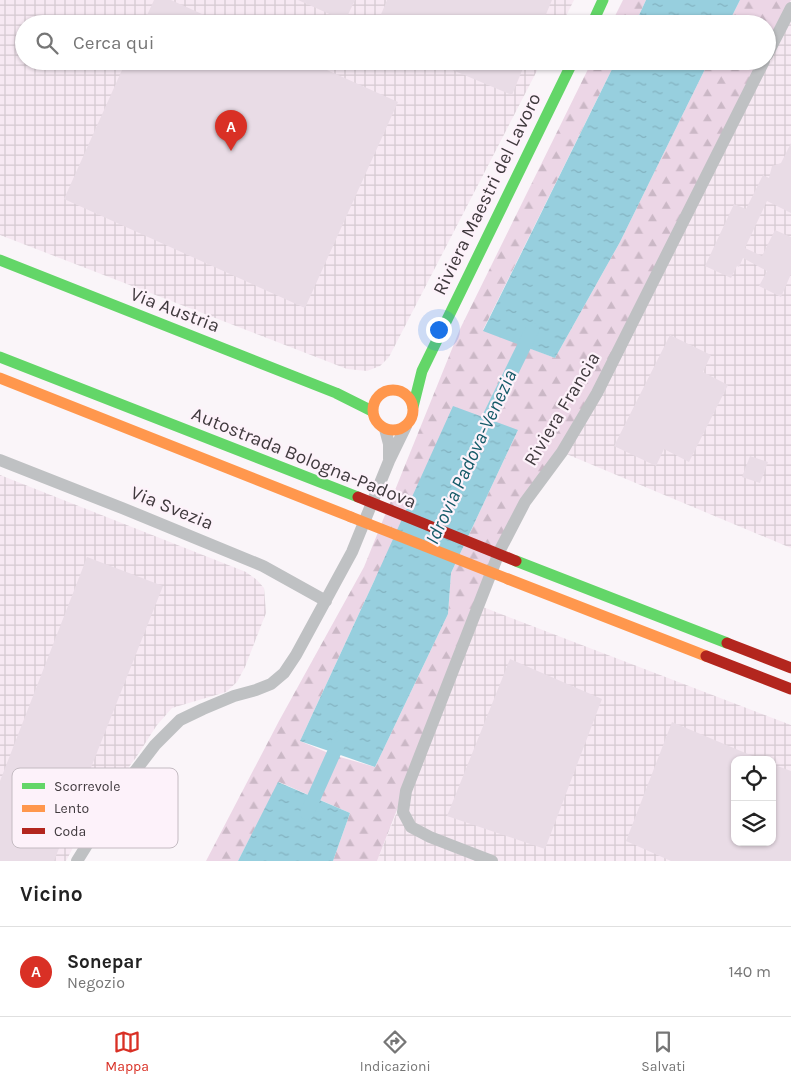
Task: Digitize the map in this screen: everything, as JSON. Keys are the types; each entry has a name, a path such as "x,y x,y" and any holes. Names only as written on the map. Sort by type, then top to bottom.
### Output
{"main road":[{"path":"596,15 603,0"},
{"name":"Riviera Maestri del Lavoro","path":"406,426 411,420 422,371 570,70"},
{"name":"Via Austria","path":"0,260 336,392 372,411"},
{"name":"Autostrada Bologna-Padova","path":"0,357 791,668"},
{"name":"Riviera Maestri del Lavoro","path":"379,395 391,390 397,390 422,371"},
{"name":"Autostrada Bologna-Padova","path":"0,378 791,689"},
{"path":"397,390 408,396 413,407"},
{"name":"Via Austria","path":"336,392 358,396 379,395"},
{"path":"372,411 374,402 379,395"},
{"name":"Riviera Maestri del Lavoro","path":"372,411 374,419 384,429"},
{"path":"384,429 396,431 406,426"}],"street":[{"path":"776,37 791,8"},
{"name":"Riviera Francia","path":"492,861 430,837 411,827 403,812 406,791 500,550 525,502 562,452 597,393 759,70"},
{"name":"Riviera Maestri del Lavoro","path":"137,768 154,745 180,720 203,708 271,684 284,673 296,655 352,552 389,461 406,426"},
{"name":"Riviera Maestri del Lavoro","path":"384,429 388,444 389,461"},
{"name":"Via Svezia","path":"0,460 263,566 326,601"},
{"name":"Riviera Maestri del Lavoro","path":"77,861 85,848"}],"shaded area":[{"path":"0,0 574,0 566,15 15,15 15,70 537,70 389,357 380,366 367,371 347,369 0,235"},
{"path":"791,17 791,548 564,453 763,70 776,70 776,46"},
{"path":"0,475 246,572 264,588 266,613 245,667 237,682 226,692 172,708 157,725 128,768 12,768 12,848 73,848 66,861 0,861"},
{"path":"475,604 791,725 791,861 377,861 427,738"}],"green space":[{"path":"623,0 646,0 639,15 616,15"},
{"path":"740,0 791,0 776,31 776,15 732,15"},
{"path":"588,70 612,70 483,330 555,358 620,242 705,70 758,70 597,393 525,502 477,605 377,861 333,861 350,813 279,782 238,861 206,861 279,721 364,567 460,329","holes":["518,430 451,573 448,614 375,767 333,755 300,741 375,579"]}],"water":[{"path":"646,0 740,0 732,15 639,15"},
{"path":"612,70 705,70 620,242 555,358 483,331"},
{"path":"453,406 518,430 451,573 448,614 375,767 300,741"},
{"path":"278,782 350,813 333,861 238,861"}],"building":[{"path":"154,0 171,0 204,15 147,15"},
{"path":"298,0 355,0 348,15 332,15"},
{"path":"387,0 552,0 546,15 381,15"},
{"path":"122,70 327,70 398,102 305,308 64,199"},
{"path":"452,70 522,70 512,95"},
{"path":"791,143 791,213 767,201 745,248 762,256 775,230 791,237 791,274 781,297 759,286 767,271 743,258 731,278 705,266 734,204 746,209 763,175 769,178 772,166 781,163"},
{"path":"670,335 711,355 703,372 728,385 689,462 664,449 656,466 614,446"},
{"path":"750,456 768,462 760,483 742,477"},
{"path":"87,557 163,586 91,768 12,768 12,848 59,848 54,861 0,861 0,781"},
{"path":"510,659 602,699 545,849 447,816"},
{"path":"672,722 753,756 731,756 731,846 776,846 776,765 791,771 791,861 671,861 626,841"}],"waterway":[{"name":"Idrovia Padova-Venezia","path":"480,436 532,330"},
{"name":"Idrovia Padova-Venezia","path":"307,813 341,737"}],"traffic: fast":[{"path":"596,15 603,0"},
{"path":"413,407 422,371 569,70"},
{"path":"0,260 336,393 372,411"},
{"path":"0,357 358,497"},
{"path":"516,561 727,643"}],"traffic: slow":[{"path":"0,378 351,517"},
{"path":"397,390 404,393 410,399 413,410 412,418 404,427 397,430 389,430 382,427 374,418 373,406 376,399 385,391 397,390"},
{"path":"351,517 508,579"},
{"path":"508,579 706,656"}],"traffic: jam":[{"path":"358,497 516,561"},
{"path":"727,643 791,668"},
{"path":"706,656 791,689"}],"place":[{"name":"Sonepar","path":"231,151"}]}
